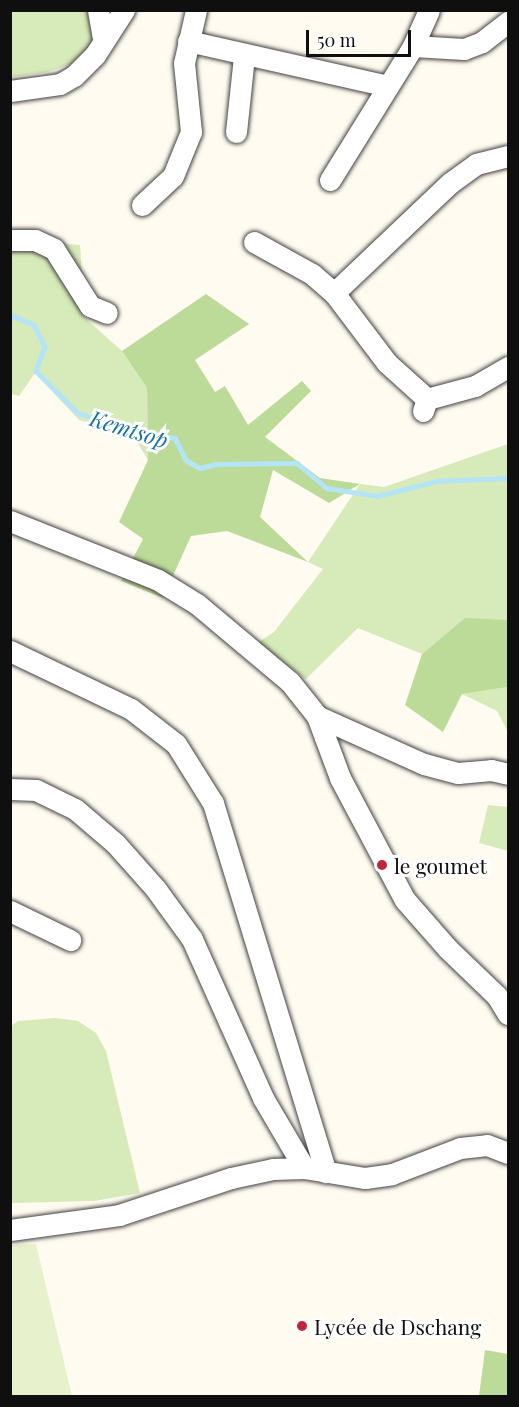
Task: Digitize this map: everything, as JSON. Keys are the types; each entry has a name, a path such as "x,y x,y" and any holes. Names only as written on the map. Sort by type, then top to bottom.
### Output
{"street":[{"path":"98,10 103,39"},
{"path":"10,91 60,84 74,76 94,55 124,10"},
{"path":"142,205 173,176 191,132 183,79 188,41 196,10"},
{"path":"330,180 413,46 429,10"},
{"path":"413,46 464,49 482,42 508,22"},
{"path":"188,41 244,56 388,86"},
{"path":"236,132 244,56"},
{"path":"334,293 450,183 476,164 508,156"},
{"path":"10,240 34,240 54,249 90,306 108,313"},
{"path":"254,242 312,274 334,293 387,363 425,406 476,386 508,367"},
{"path":"10,521 158,580 197,604 290,682 317,716 340,778 405,900 448,949 497,996 508,1014"},
{"path":"10,651 131,709 176,744 213,803 326,1172"},
{"path":"317,716 424,764 458,773 491,770 508,774"},
{"path":"10,789 36,790 75,809 115,843 155,888 192,939 263,1098 304,1168"},
{"path":"10,911 70,940"},
{"path":"10,1230 119,1215 231,1178 304,1168 365,1178 393,1174 460,1148 488,1145 508,1154"}],"green space":[{"path":"10,11 118,11 76,62 48,72 11,77"},
{"path":"10,239 80,245 85,318 122,351 147,388 148,460 132,434 79,420 35,373 19,396 11,394"},
{"path":"206,294 249,324 195,360 215,392 225,386 248,425 302,381 311,391 265,437 320,478 360,484 329,503 273,470 260,517 308,562 227,531 191,536 163,598 121,581 143,539 119,522 148,460 147,388 122,351"},
{"path":"508,444 508,620 465,619 422,654 358,628 306,679 257,643 274,632 323,569 308,562 360,484 384,487"},
{"path":"465,618 508,620 508,687 462,694 443,732 405,705 422,654"},
{"path":"508,687 508,732 497,711 462,694"},
{"path":"488,805 508,807 508,851 479,843"},
{"path":"55,1018 78,1021 96,1033 106,1051 140,1193 94,1201 12,1203 11,1026 18,1021"},
{"path":"36,1244 72,1396 11,1396 11,1245"},
{"path":"485,1350 508,1354 508,1396 479,1396"}],"waterway":[{"name":"Kemtsop","path":"10,320 14,316 34,325 45,347 36,371 78,413 130,430 175,438 186,460 200,468 216,464 297,463 327,488 377,496 437,481 508,478"}],"place":[{"name":"le goumet","path":"382,865"},
{"name":"Lycée de Dschang","path":"302,1326"}]}
